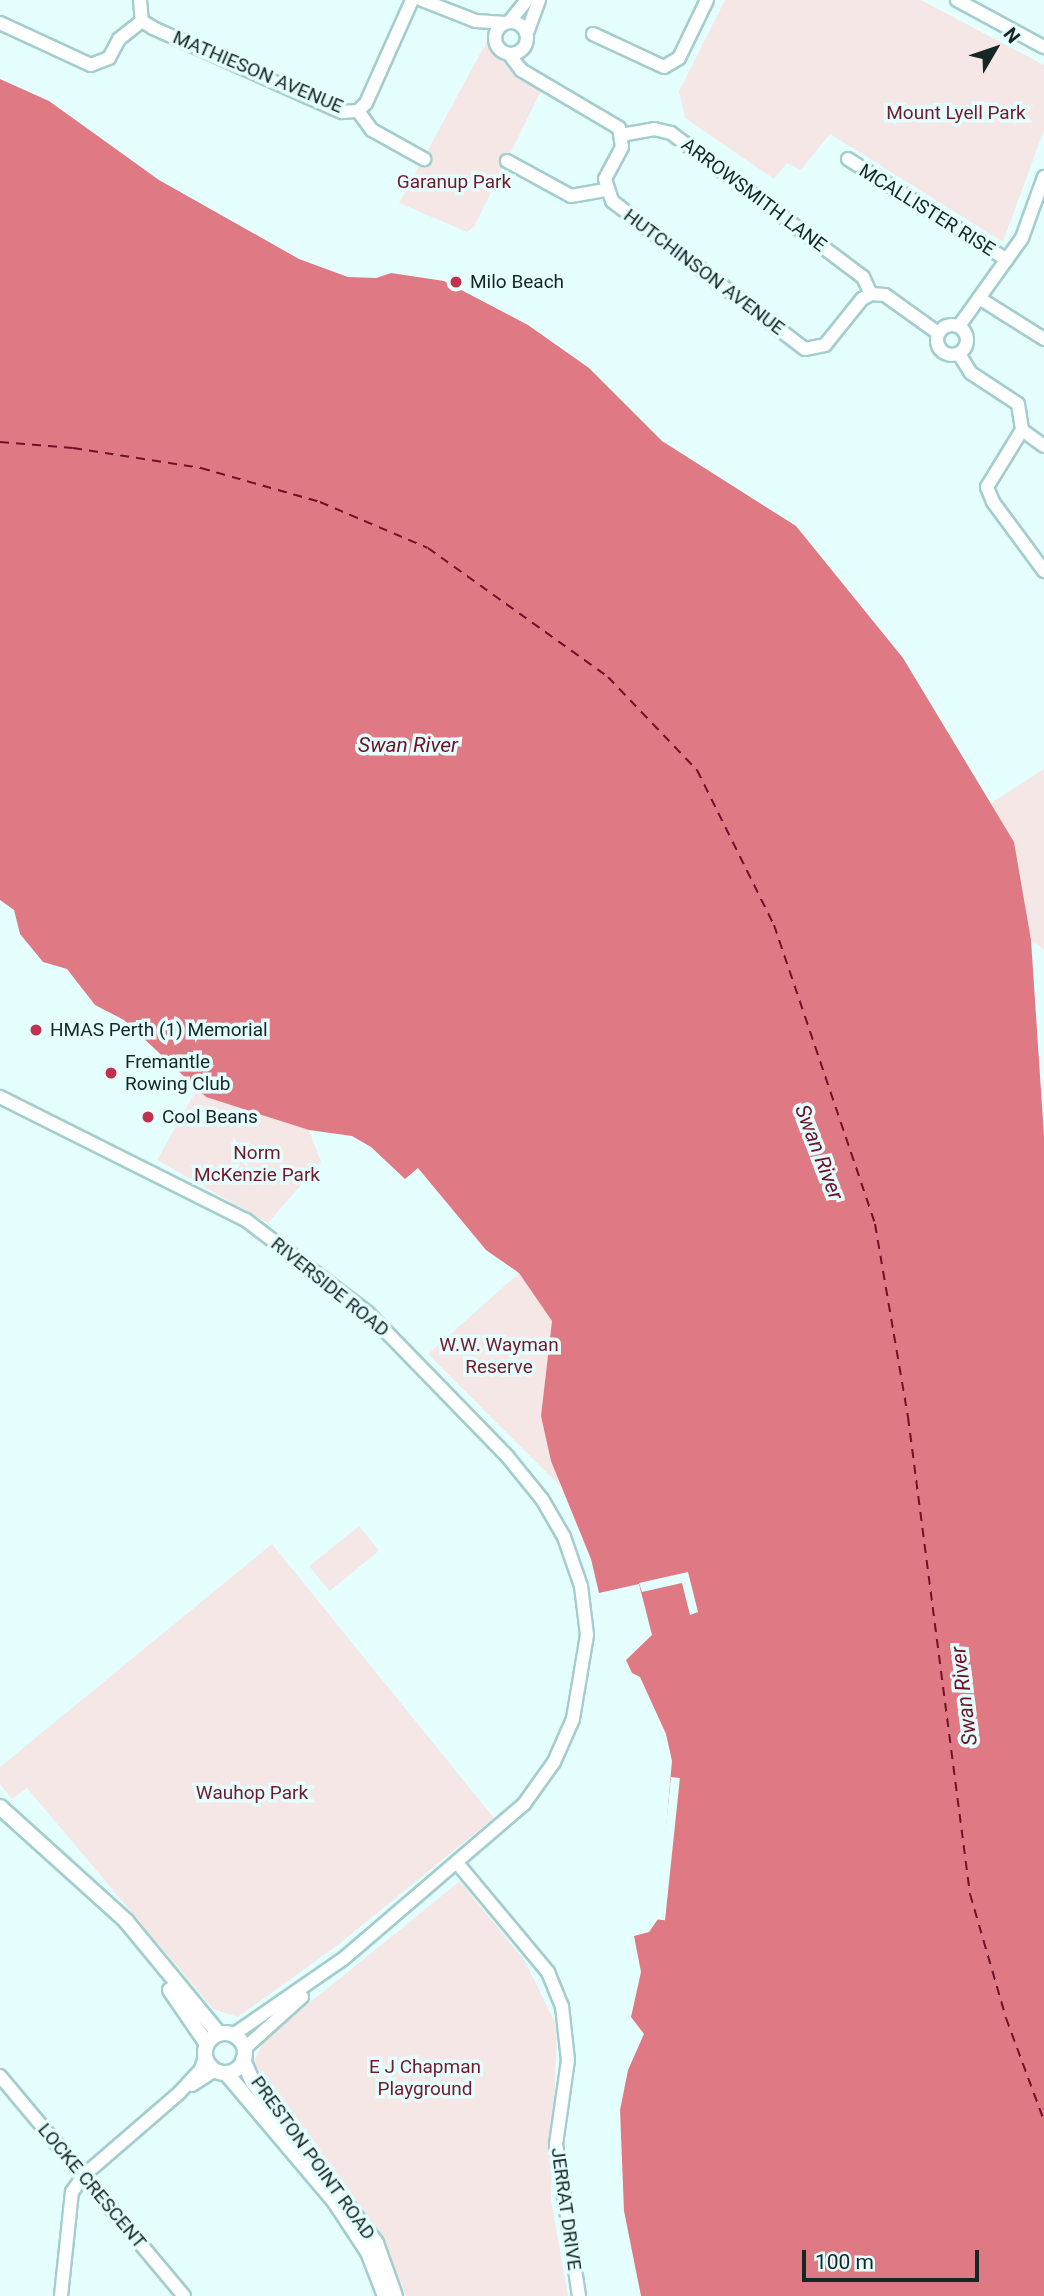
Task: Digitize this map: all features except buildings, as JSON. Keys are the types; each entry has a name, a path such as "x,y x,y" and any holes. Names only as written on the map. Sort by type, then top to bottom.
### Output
{"main road":[{"path":"0,1807 126,1921 216,2042"},
{"path":"0,1819 110,1917 216,2042"},
{"name":"PRESTON POINT ROAD","path":"216,2042 243,2055 253,2082 376,2243 395,2296"},
{"name":"PRESTON POINT ROAD","path":"216,2042 220,2071 335,2202 368,2252 384,2296"},
{"path":"220,2071 243,2055"}],"street":[{"path":"0,23 91,65 109,58 119,39 142,21 140,0"},
{"name":"MATHIESON AVENUE","path":"142,21 342,112 358,111 412,0"},
{"path":"422,0 466,18 495,38 500,49 532,75 619,128 621,135 622,147 605,179 606,190 571,196 507,161"},
{"path":"495,38 527,0"},
{"path":"532,75 524,48 539,0"},
{"path":"593,34 664,67 679,58 707,0"},
{"path":"957,0 1044,47"},
{"path":"466,18 508,22 527,33"},
{"path":"509,54 524,48"},
{"path":"358,111 372,131 424,159"},
{"name":"ARROWSMITH LANE","path":"621,135 654,129 671,133 863,277 871,294"},
{"name":"MCALLISTER RISE","path":"848,159 1007,260"},
{"path":"959,326 1022,238 1044,177"},
{"name":"HUTCHINSON AVENUE","path":"606,190 612,201 805,349 825,345 862,299 871,294"},
{"path":"871,294 885,295 939,332 941,351 959,354 971,373 1018,404 1022,430 987,487 993,502 1044,571"},
{"path":"979,298 1044,339"},
{"path":"939,332 950,325 959,326"},
{"path":"959,326 968,343 959,354"},
{"path":"1022,430 1044,446"},
{"name":"RIVERSIDE ROAD","path":"0,1097 227,1209 307,1262 377,1322 507,1456 542,1499 564,1537 581,1586 587,1635 580,1689 554,1762 524,1804 458,1864 343,1959"},
{"name":"JERRAT DRIVE","path":"458,1864 548,1972 562,2006 568,2060 556,2144 579,2296"},
{"path":"61,2296 70,2203 83,2176 179,2093 201,2069 216,2042 343,1959"},
{"path":"243,2055 343,1959"},
{"path":"179,2093 220,2071"},
{"name":"LOCKE CRESCENT","path":"0,2076 184,2296"}],"green space":[{"name":"Mount Lyell Park","path":"725,0 921,0 1044,65 1044,130 1003,242 830,134 801,170 787,163 774,179 685,118 679,91"},
{"name":"Garanup Park","path":"487,41 514,75 541,91 474,227 467,232 399,203"},
{"path":"1044,769 1044,950 1031,940 1014,842 991,803"},
{"name":"Norm McKenzie Park","path":"197,1089 206,1097 309,1130 321,1162 268,1223 157,1160"},
{"name":"W.W. Wayman Reserve","path":"519,1273 552,1321 541,1416 561,1487 428,1354"},
{"path":"359,1526 379,1551 329,1591 309,1566"},
{"name":"Wauhop Park","path":"272,1544 494,1818 338,1945 238,2017 213,2009 27,1788 12,1799 0,1784 0,1767"},
{"name":"E J Chapman Playground","path":"460,1881 525,1961 557,2027 551,2199 568,2296 406,2296 381,2233 253,2063 265,2039"}],"water":[{"name":"Swan River","path":"0,79 49,101 159,180 299,259 348,277 376,278 391,273 444,281 528,325 589,368 662,441 796,526 903,658 1014,842 1031,940 1044,1136 1044,2296 641,2296 624,2211 620,2110 628,2070 644,2034 631,2017 641,1972 634,1936 649,1932 658,1919 672,1761 666,1734 640,1677 632,1673 626,1660 652,1635 639,1584 599,1593 591,1559 551,1461 541,1416 552,1321 519,1273 486,1250 418,1168 405,1179 371,1147 352,1136 309,1130 206,1097 124,1020 95,1005 67,969 43,962 20,934 14,910 0,900"}],"pier":[{"path":"688,1572 698,1612 690,1615 682,1583 642,1592 639,1583"},
{"path":"671,1777 680,1778 665,1920 656,1919"}],"ferry route":[{"path":"0,442 73,448 201,468 320,502 428,548 608,677 697,770 774,925 875,1224 908,1417 970,1894 1006,2018 1044,2121"}],"place":[{"name":"Milo Beach","path":"456,282"},
{"name":"HMAS Perth (1) Memorial","path":"36,1030"},
{"name":"Fremantle Rowing Club","path":"111,1073"},
{"name":"Cool Beans","path":"148,1117"}]}
